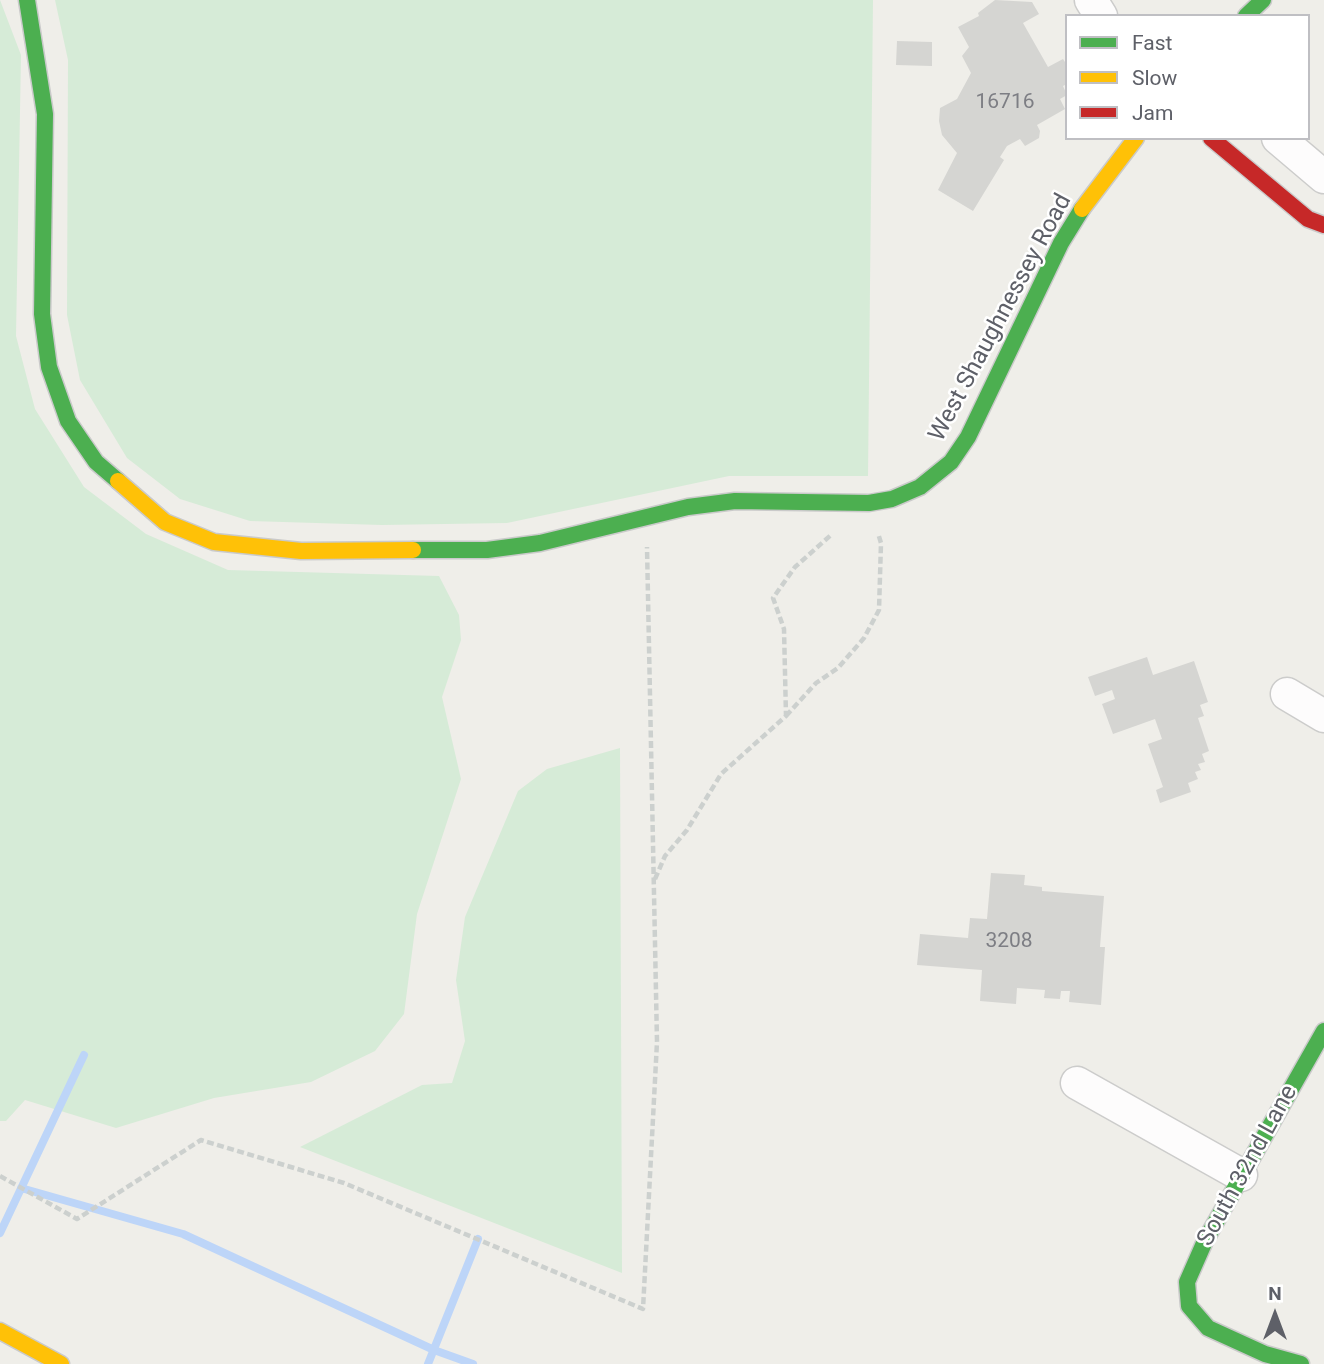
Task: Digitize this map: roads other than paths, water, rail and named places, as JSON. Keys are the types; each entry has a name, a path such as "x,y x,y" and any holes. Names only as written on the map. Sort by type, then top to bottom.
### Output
{"main road":[{"name":"West Shaughnessey Road","path":"27,0 44,114 42,314 49,367 68,421 96,462 165,522 214,542 301,551 488,550 540,543 646,515 735,501 869,503 892,499 920,487 951,462 968,437 1062,243 1093,191 1134,140"},
{"path":"1248,14 1263,0"},
{"path":"1213,140 1308,219 1324,225"},
{"name":"South 32nd Lane","path":"1301,1364 1265,1354 1208,1328 1189,1307 1187,1282 1205,1241 1241,1175 1324,1031"},
{"path":"0,1331 61,1364"}],"street":[{"path":"1280,140 1324,177"},
{"path":"1287,694 1324,716"},
{"path":"1077,1083 1241,1175"}],"waterway":[{"path":"0,1233 84,1055"},
{"path":"21,1188 183,1234 434,1350 473,1364"},
{"path":"428,1364 478,1239"}]}
